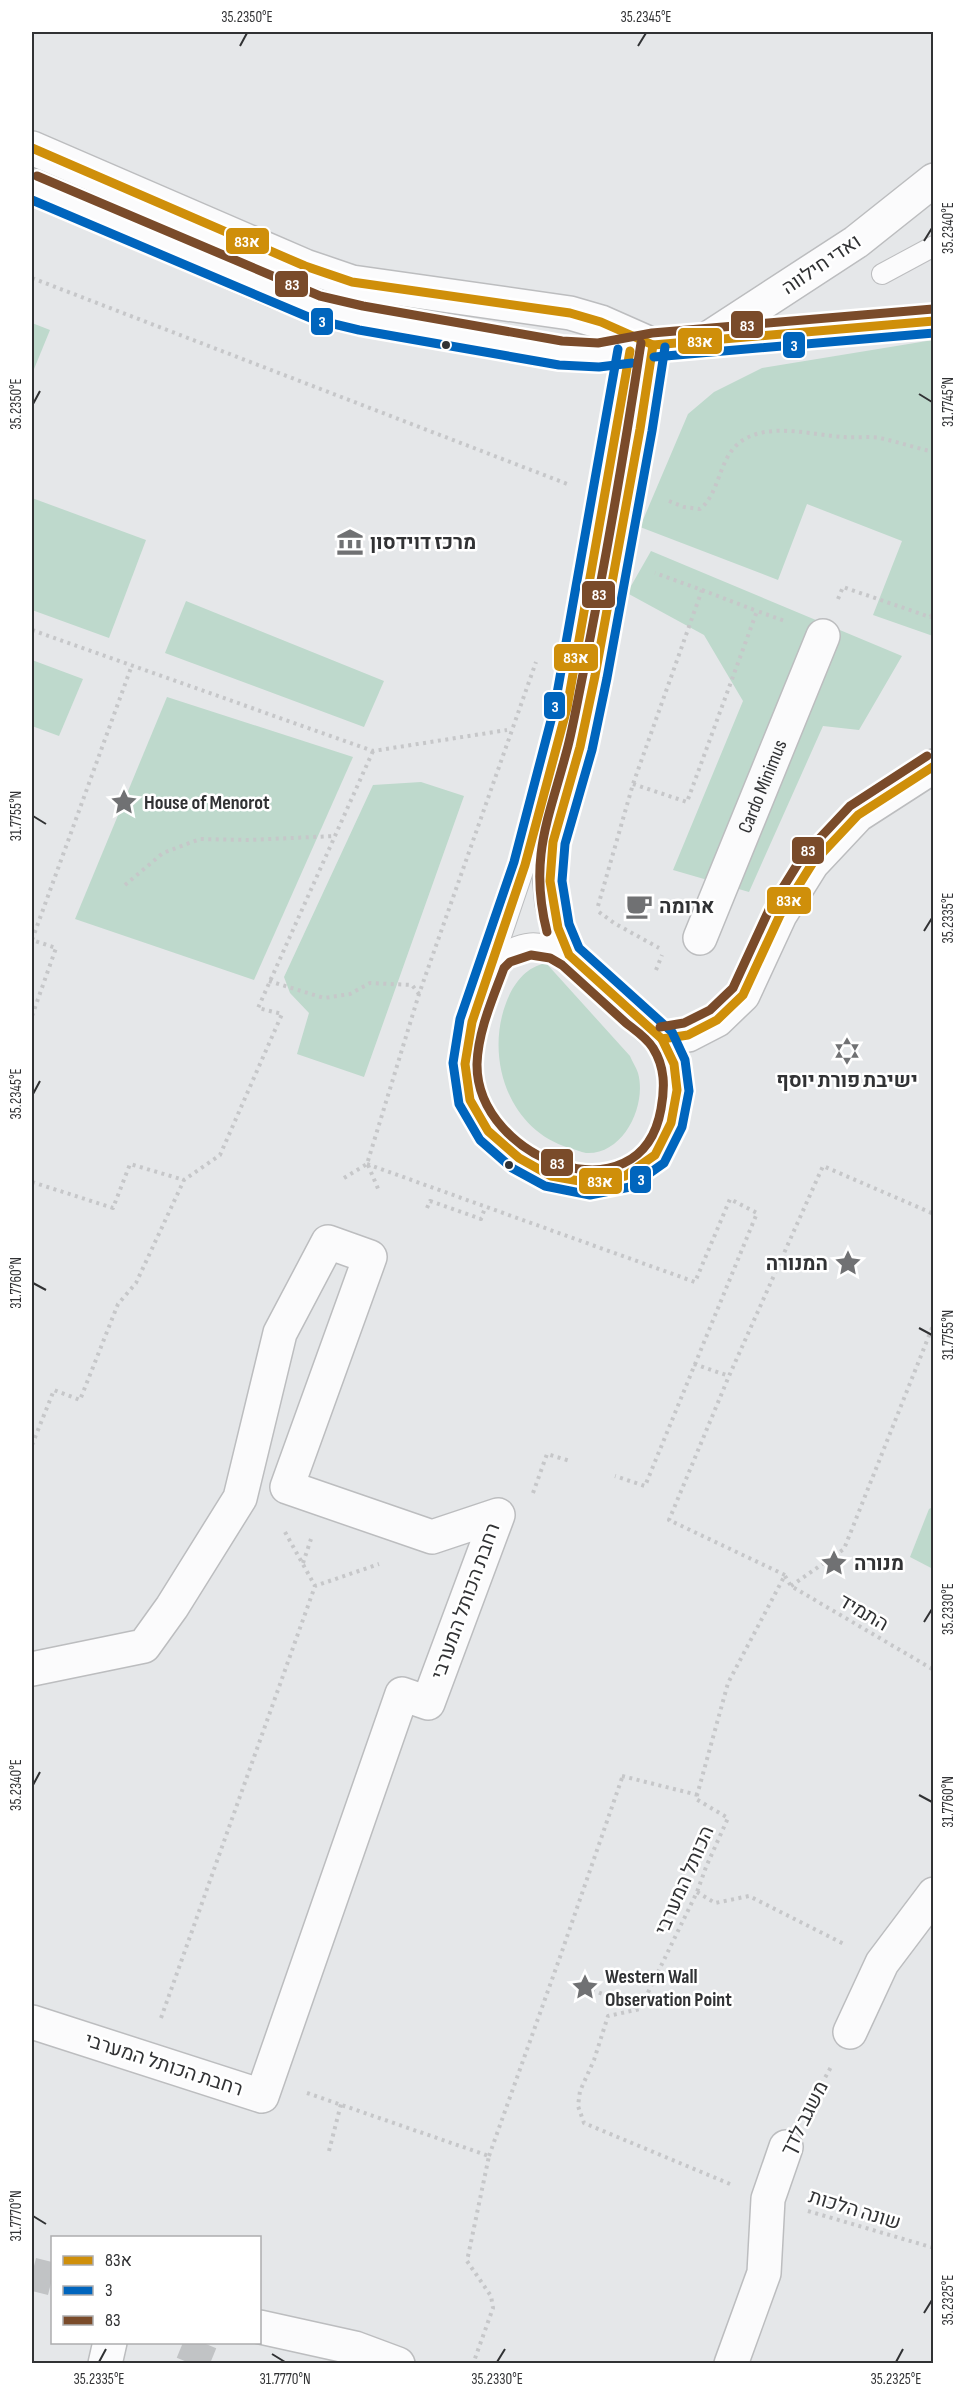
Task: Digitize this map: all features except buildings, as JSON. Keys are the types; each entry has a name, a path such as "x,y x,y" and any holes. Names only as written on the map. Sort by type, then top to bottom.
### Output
{"street":[{"path":"32,148 305,266 352,282 570,313 601,322 642,348"},
{"name":"ואדי חילווה","path":"703,342 856,242 932,184"},
{"path":"32,187 316,307 361,318 561,353 599,355 642,348 933,321"},
{"path":"642,348 640,429 593,686 553,842 550,881 552,902 558,928 569,955 662,1039 688,1035 717,1020 743,995 780,915 812,864 858,815 933,766"},
{"name":"Cardo Minimus","path":"700,938 823,636"},
{"name":"רחבת הכותל המערבי","path":"32,1669 144,1646 172,1607 240,1498 280,1333 328,1242 370,1257 287,1487 432,1537 498,1515 428,1702 402,1694 262,2096 32,2022"},
{"path":"850,2032 882,1962 933,1894"},
{"name":"משגב לדך","path":"731,2364 764,2273 768,2199 786,2147"},
{"path":"261,2326 355,2348 398,2364"},
{"path":"105,2364 110,2344"}],"lane":[{"path":"882,274 933,246"},
{"path":"642,348 604,498 567,708 525,865 472,1022 465,1064 470,1100 488,1131 519,1158 550,1176 591,1183 625,1176 655,1155 671,1123 677,1090 674,1064 662,1039"},
{"path":"494,961 504,952 529,943 542,943 569,955"}],"path":[{"path":"32,278 604,498"},
{"path":"684,507 700,509 708,502 725,461 739,443 758,434 793,431 841,437 878,438 933,452"},
{"path":"615,558 757,611"},
{"path":"656,970 664,951 614,923 596,910 633,784 702,590"},
{"path":"32,630 373,751 507,729"},
{"path":"379,1191 367,1164 419,994 537,658"},
{"path":"32,1016 56,948 32,940 132,665"},
{"path":"32,1445 54,1390 80,1400 118,1304 136,1282 184,1180 220,1155 282,1014 258,1008 373,751"},
{"path":"125,885 163,853 200,839 249,840 334,836"},
{"path":"269,981 324,998 350,994 370,983 412,986 419,994"},
{"path":"32,1182 113,1208 130,1164 184,1180"},
{"path":"344,1178 367,1164"},
{"path":"367,1164 453,1197 695,1282 730,1199 757,1213 645,1486 615,1476"},
{"path":"933,1214 823,1166 729,1376 669,1520 785,1575 791,1586 844,1549 933,1323"},
{"path":"427,1208 430,1201 481,1219 485,1208"},
{"path":"694,1364 729,1376"},
{"path":"158,2028 315,1586 389,1560"},
{"name":"הכותל המערבי","path":"640,2009 697,1892 705,1867 728,1818 696,1799 728,1683 785,1575"},
{"name":"התמיד","path":"791,1586 933,1670"},
{"path":"472,2364 493,2308 491,2296 467,2261 489,2156 622,1775 698,1796"},
{"path":"697,1892 715,1903 749,1896 882,1962"},
{"path":"585,1987 640,2009"},
{"name":"שונה הלכות","path":"640,2009 608,2016 594,2060 580,2091 578,2106 584,2123 768,2199 933,2248"},
{"name":"משגב לדך","path":"786,2147 850,2032"},
{"path":"268,2079 489,2156"},
{"path":"329,2151 341,2104"}],"green space":[{"path":"32,323 50,330 32,374"},
{"path":"933,340 933,636 873,615 902,541 807,504 778,580 640,527 688,414 714,392 762,368"},
{"path":"32,498 146,540 109,638 32,610"},
{"path":"651,551 902,656 859,730 823,726 749,892 673,870 743,701 704,635 627,593"},
{"path":"186,601 384,681 364,727 165,653"},
{"path":"32,660 83,679 59,736 32,726"},
{"path":"167,697 353,757 254,980 75,919"},
{"path":"421,782 464,796 364,1077 297,1054 309,1013 290,993 284,977 373,785"},
{"path":"546,963 630,1056 638,1073 639,1099 630,1126 622,1137 600,1151 586,1153 569,1148 550,1140 533,1128 520,1113 510,1096 503,1077 499,1057 499,1036 508,998 517,982 529,970"},
{"path":"933,1507 933,1569 910,1557 929,1509"}],"tunnel":[{"path":"32,2274 51,2279"},
{"path":"192,2364 200,2344"}],"transit line":[{"name":"83א","path":"32,148 305,266 352,282 570,313 601,322 653,345 934,321"},
{"name":"83","path":"37,176 320,296 363,306 562,341 598,343 652,333 933,309"},
{"name":"3","path":"32,200 313,319 359,330 559,365 599,367 632,363"},
{"name":"3","path":"654,357 934,333"},
{"name":"83","path":"547,932 540,881 544,837 570,737 591,633 641,343"},
{"name":"83א","path":"630,351 567,708 525,865 472,1022 465,1064 470,1100 488,1131 519,1158 551,1176 591,1183 625,1176 655,1155 671,1123 677,1090 674,1064 662,1039 569,955 558,928 550,881 553,842 580,747 595,676 653,345"},
{"name":"3","path":"618,349 555,705 514,862 460,1019 453,1063 459,1104 480,1140 512,1168 545,1186 590,1195 630,1187 664,1163 682,1127 689,1091 685,1060 672,1032 579,948 569,924 562,881 565,844 592,750 607,678 665,347"},
{"name":"83","path":"660,1027 684,1023 710,1010 733,988 769,910 802,857 850,806 927,756"},
{"name":"83א","path":"662,1039 688,1035 717,1020 743,995 780,915 812,864 858,815 934,766"},
{"name":"83","path":"531,955 550,958 562,965 644,1038 657,1055 663,1077 661,1109 647,1143 624,1163 594,1170 561,1165 530,1150 503,1127 484,1098 477,1064 480,1039 487,1015 504,968 510,962 531,955"}],"place":[{"name":"מרכז דוידסון","path":"350,542"},
{"name":"House of Menorot","path":"124,802"},
{"name":"ארומה","path":"639,906"},
{"name":"ישיבת פורת יוסף","path":"847,1051"},
{"name":"המנורה","path":"848,1263"},
{"name":"מנורה","path":"834,1563"},
{"name":"Western Wall Observation Point","path":"585,1987"}]}
